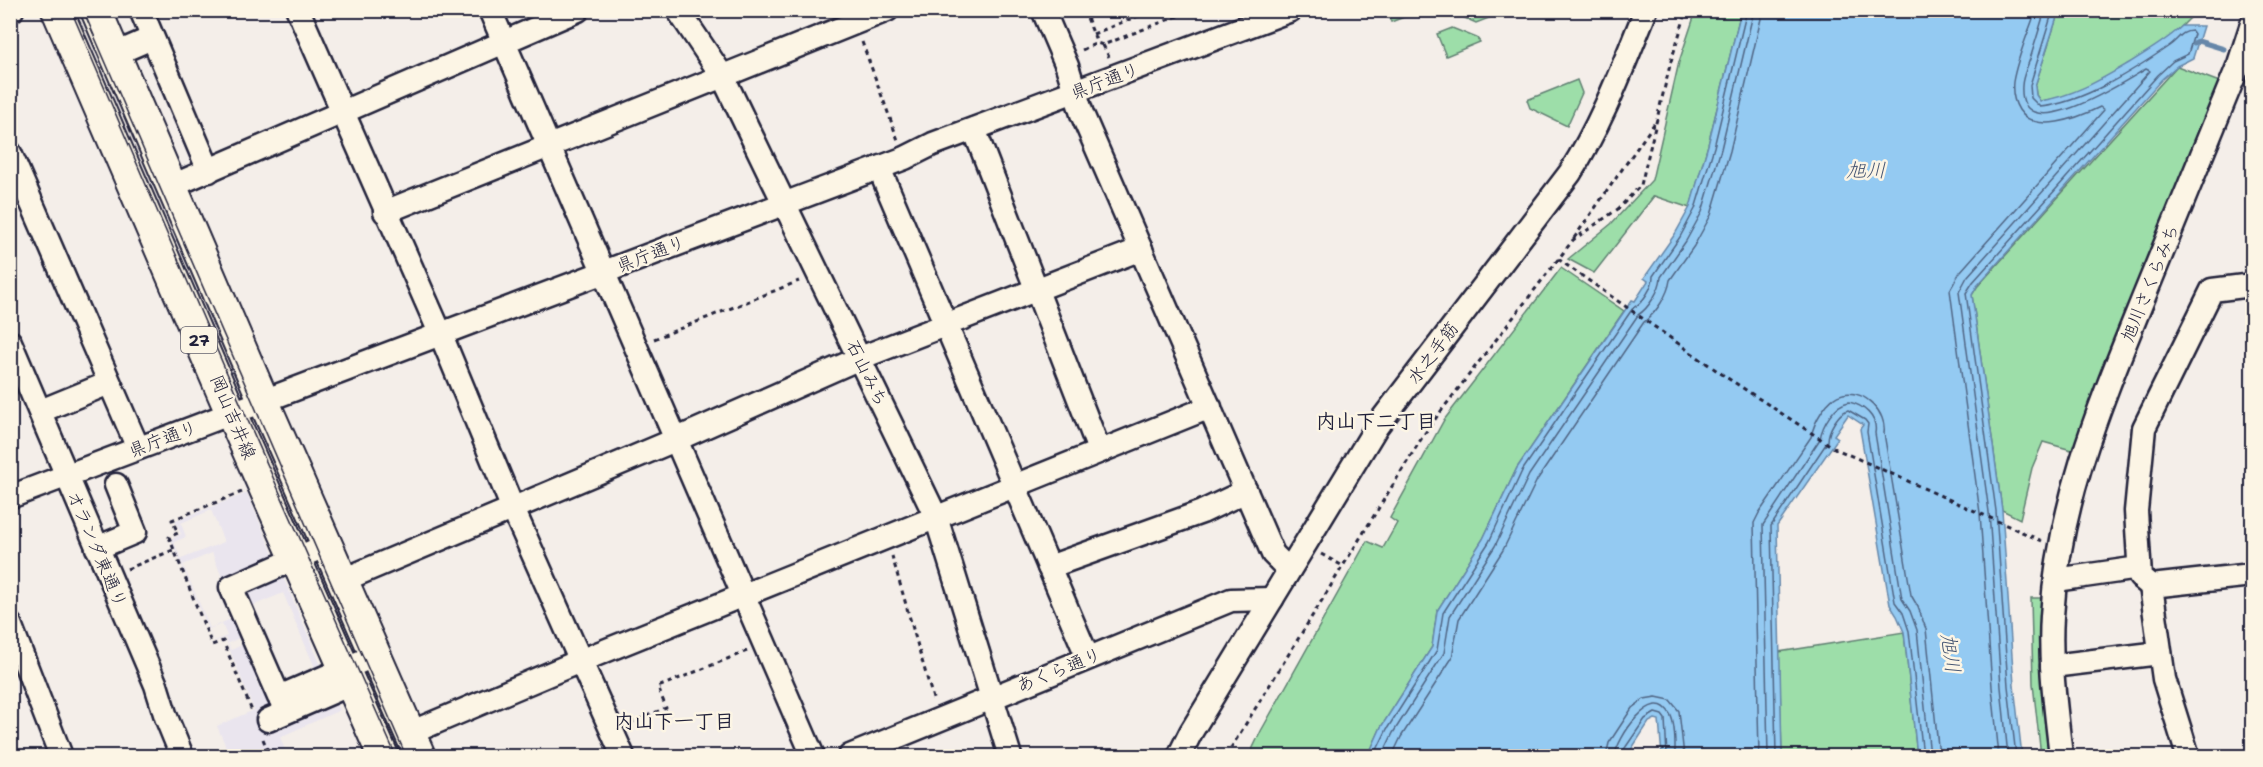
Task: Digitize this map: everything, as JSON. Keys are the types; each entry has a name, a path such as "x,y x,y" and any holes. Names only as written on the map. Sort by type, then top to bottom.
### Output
{"main road":[{"name":"岡山吉井線","path":"57,10 382,756"},
{"name":"岡山吉井線","path":"96,10 264,402 415,745"}],"street":[{"path":"141,10 209,171"},
{"path":"298,10 441,335 513,509 623,756"},
{"path":"490,10 813,756"},
{"path":"172,186 578,10"},
{"name":"石山みち","path":"678,10 723,77 936,517 1010,756"},
{"path":"386,212 887,10"},
{"path":"1043,10 1067,66 1082,114 1273,554 1289,570"},
{"name":"県庁通り","path":"10,497 879,168 933,144 1291,10"},
{"name":"水之手筋","path":"1179,756 1191,732 1377,426 1570,173 1584,151 1608,102 1646,10"},
{"name":"旭川さくらみち","path":"2061,756 2052,666 2052,617 2056,580 2053,545 2101,404 2248,69 2253,24"},
{"path":"115,54 152,38"},
{"path":"974,129 1100,450"},
{"path":"10,153 138,448"},
{"path":"879,168 1088,658"},
{"path":"343,580 675,440 860,358 1142,249"},
{"path":"2188,756 2168,696 2145,577 2136,511 2144,428 2212,290 2253,285"},
{"name":"オランダ東通り","path":"10,342 156,686 182,756"},
{"path":"48,408 109,383"},
{"path":"415,745 580,661 1014,484 1210,407"},
{"path":"94,543 133,527 116,485"},
{"path":"1049,567 1202,512 1246,491"},
{"path":"327,545 231,586 279,697 348,676"},
{"path":"2056,580 2253,575"},
{"name":"あくら通り","path":"850,756 1231,600 1272,599"},
{"path":"10,624 61,756"},
{"path":"2052,666 2160,653"},
{"path":"261,723 348,676 376,654"}],"path":[{"path":"1084,10 1097,43"},
{"path":"1093,34 1153,10"},
{"path":"1077,51 1097,43 1103,45 1193,10"},
{"path":"1573,240 1618,209 1641,185 1671,61 1687,10"},
{"path":"855,24 904,158"},
{"path":"1103,45 1109,59"},
{"path":"1226,756 1423,436 1573,240 1657,119"},
{"path":"1558,259 1726,377 1836,449 2053,545"},
{"path":"636,346 806,278"},
{"path":"249,489 172,520 178,533 169,537 212,645 223,641 261,723 270,756"},
{"path":"886,536 935,706"},
{"path":"126,569 173,550"},
{"path":"1326,556 1343,566"},
{"path":"611,731 666,708 658,687 765,644"}],"shaded area":[{"path":"247,493 340,710 280,737 285,750 271,756 230,756 217,726 254,710 225,638 214,642 171,539 181,534 175,521","holes":["211,510 224,542 181,559 174,542 186,537 181,523","212,553 238,616 210,628 183,565","283,593 324,689 271,687 261,691 255,679 258,677 244,644 231,650 228,643 248,634 238,612","222,624 227,636 214,641 209,629"]}],"green space":[{"path":"1386,11 1425,11 1391,22"},
{"path":"1449,11 1489,11 1494,16 1476,23"},
{"path":"1696,11 1741,11 1690,208 1654,196 1594,273 1568,259 1611,224 1652,180 1679,62"},
{"path":"2059,11 2197,11 2168,40 2087,89 2040,101 2036,95 2035,86"},
{"path":"1452,28 1477,38 1480,42 1446,56 1437,34"},
{"path":"2177,66 2222,83 2075,451 2043,442 2032,468 2020,519 2002,510 1972,295"},
{"path":"1577,80 1582,93 1567,126 1530,108 1527,100"},
{"path":"1561,268 1624,311 1517,468 1483,539 1437,611 1432,647 1381,727 1368,756 1249,756 1367,541 1383,548 1397,523 1390,518 1444,420"},
{"path":"2031,598 2043,598 2039,637 2050,756 2041,756 2033,684"},
{"path":"1904,632 1917,756 1782,756 1779,652"}],"water":[{"name":"旭川","path":"1741,11 2059,11 2035,86 2036,95 2040,101 2064,95 2097,81 2157,46 2182,26 2203,26 2193,58 2177,66 2162,79 1977,286 1972,295 2002,510 2014,685 2022,756 1917,756 1904,632 1890,605 1860,429 1863,425 1848,415 1834,435 1838,438 1777,526 1782,756 1662,756 1659,720 1655,719 1649,722 1627,756 1368,756 1381,727 1432,647 1437,611 1483,539 1517,468 1632,300 1635,301 1648,281 1644,278 1675,234 1690,207 1708,145"}],"waterway":[{"path":"2194,43 2198,41 2224,49"}],"tram line":[{"path":"71,10 223,364 396,756"},
{"path":"83,10 406,756"}],"district":[{"name":"内山下二丁目","path":"1376,421"},
{"name":"内山下一丁目","path":"674,721"}]}
